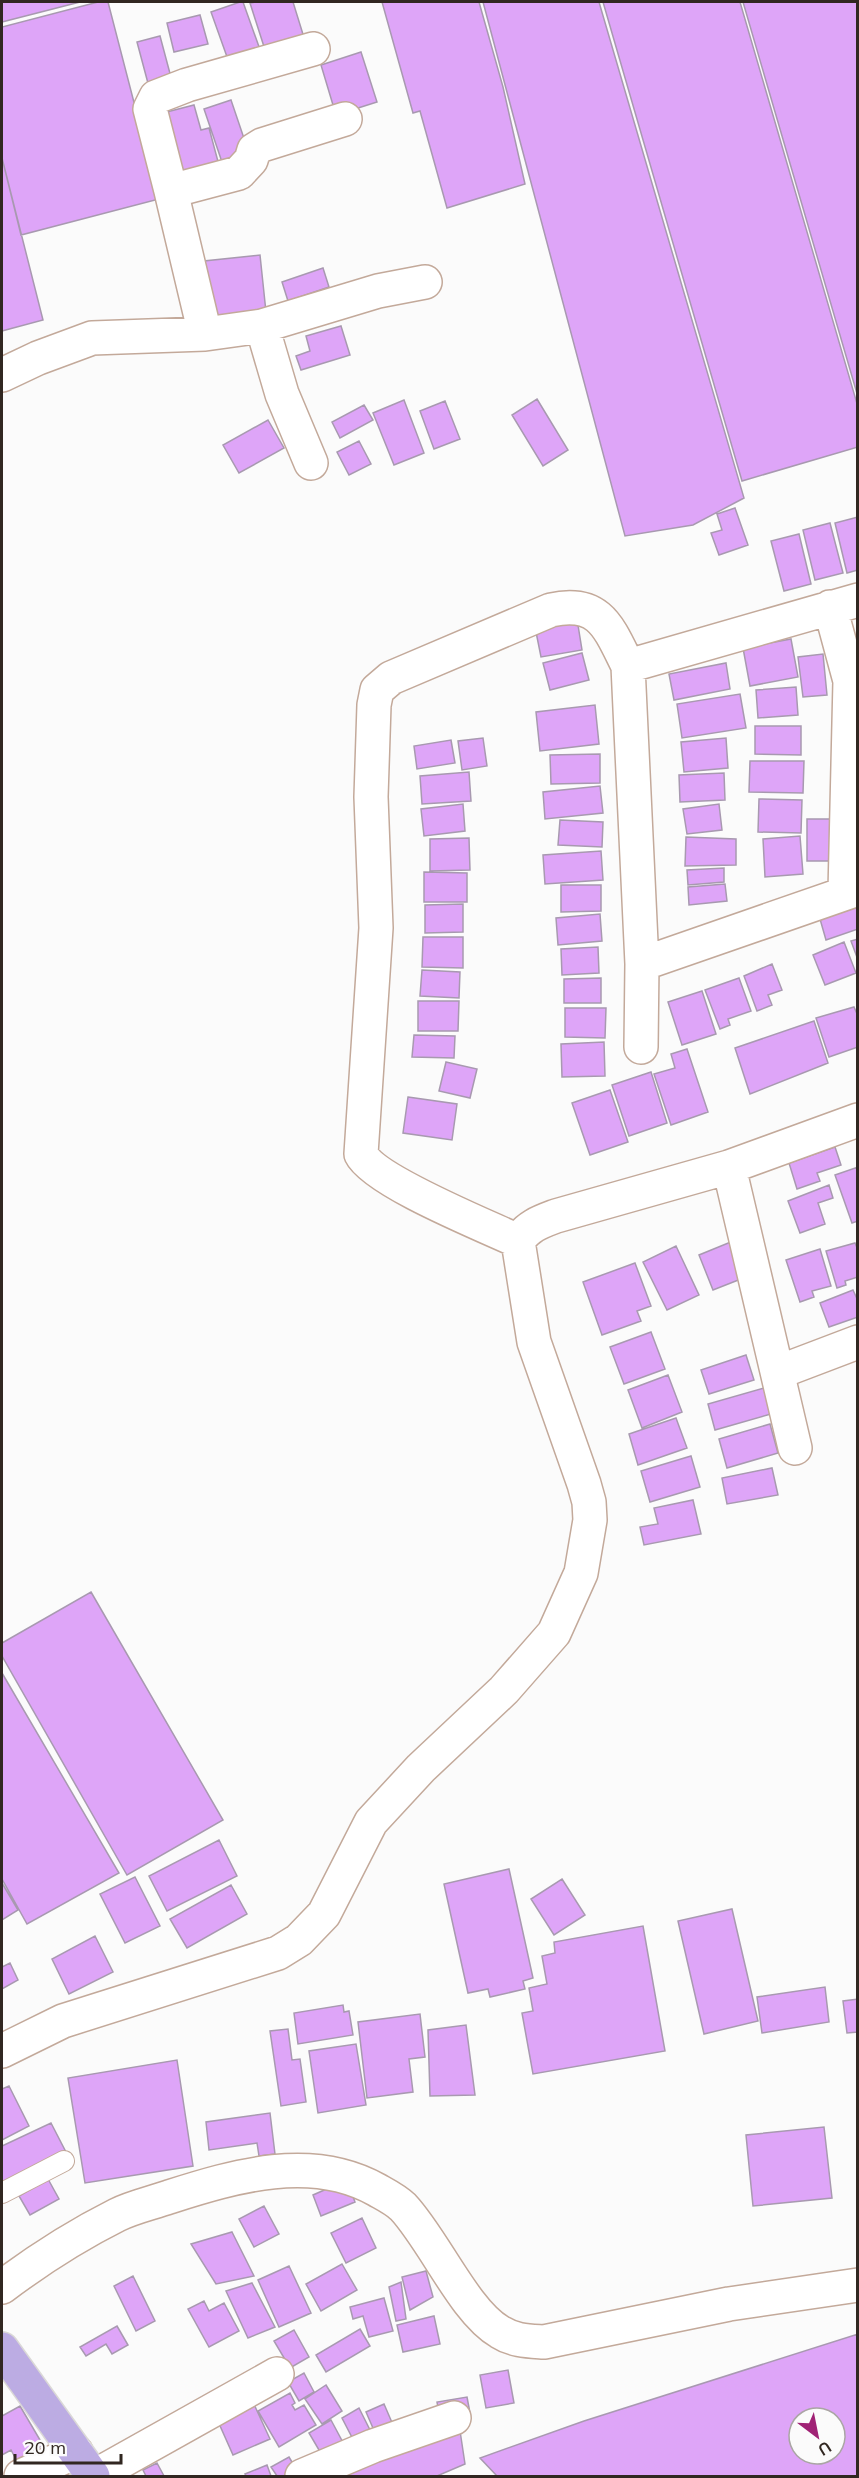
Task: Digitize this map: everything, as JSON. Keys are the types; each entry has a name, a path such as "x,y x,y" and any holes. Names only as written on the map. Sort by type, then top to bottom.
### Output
{"main road":[{"path":"2,2349 88,2468"}],"street":[{"path":"205,334 150,108 156,97 187,85 313,49"},
{"path":"171,191 239,173 251,160 254,150 262,145 345,119"},
{"path":"2,375 38,358 92,338 205,334 262,326 378,291 425,282"},
{"path":"262,326 282,394 310,463"},
{"path":"627,666 844,604 854,688 851,891 642,964"},
{"path":"518,1241 386,1179 366,1163 361,1154 376,928 371,797 375,697 377,690 391,678 551,610 567,607 590,611 602,619 627,666 642,964 640,1047"},
{"path":"518,1241 534,1224 556,1216 729,1167 858,1120"},
{"path":"729,1167 779,1372 795,1448"},
{"path":"2,2051 63,2021 278,1953 299,1940 324,1914 370,1822 421,1768 504,1690 554,1633 581,1573 590,1520 584,1484 534,1342 518,1241"},
{"path":"779,1372 858,1342"},
{"path":"2,2287 32,2265 119,2214 217,2182 270,2172 300,2170 352,2178 391,2198 411,2216 481,2316 499,2332 523,2341 544,2342 729,2304 858,2285"},
{"path":"21,2476 88,2468 277,2374"},
{"path":"302,2476 374,2446 454,2418"}],"lane":[{"path":"2,2193 64,2161"}],"building":[{"path":"2,2 80,2 2,22"},
{"path":"98,2 108,2 159,199 21,235 2,158 2,27"},
{"path":"243,2 263,58 231,68 211,12"},
{"path":"293,2 306,44 267,56 250,3"},
{"path":"382,2 479,2 503,87 525,184 447,208 420,111 413,113"},
{"path":"483,2 599,2 744,498 693,525 625,536"},
{"path":"603,2 740,2 858,407 858,447 742,481"},
{"path":"743,2 858,2 858,397"},
{"path":"200,15 208,44 174,52 167,23"},
{"path":"160,36 172,81 149,87 137,42"},
{"path":"361,52 377,102 336,115 321,65"},
{"path":"231,100 251,159 224,168 204,109"},
{"path":"194,105 201,130 209,128 220,169 172,181 155,115"},
{"path":"2,158 43,320 2,331"},
{"path":"260,255 266,312 209,317 204,261"},
{"path":"323,268 329,287 288,301 282,282"},
{"path":"341,326 350,355 301,370 296,356 310,351 306,336"},
{"path":"537,399 568,450 543,466 512,415"},
{"path":"404,400 424,453 394,465 373,413"},
{"path":"445,401 460,439 434,449 420,411"},
{"path":"364,405 373,420 340,438 332,422"},
{"path":"268,420 284,448 239,473 223,445"},
{"path":"359,441 371,464 349,475 337,452"},
{"path":"735,508 748,545 719,555 711,533 722,530 717,514"},
{"path":"858,517 858,570 847,573 835,523"},
{"path":"830,523 843,573 815,580 803,530"},
{"path":"799,534 811,584 784,591 771,541"},
{"path":"577,619 582,650 541,657 535,627"},
{"path":"791,639 798,677 750,686 743,648"},
{"path":"582,653 589,680 550,690 543,663"},
{"path":"823,654 827,695 803,697 798,657"},
{"path":"726,663 730,689 674,700 669,674"},
{"path":"796,687 798,715 758,718 756,690"},
{"path":"740,694 746,728 682,738 677,704"},
{"path":"595,705 599,744 540,751 536,712"},
{"path":"755,726 801,726 801,755 755,754"},
{"path":"483,738 487,766 462,770 458,741"},
{"path":"726,738 728,768 684,772 681,742"},
{"path":"451,740 455,763 417,769 414,746"},
{"path":"600,754 600,783 551,784 550,755"},
{"path":"750,761 804,761 803,793 749,792"},
{"path":"469,772 471,801 422,804 420,776"},
{"path":"724,773 725,800 680,802 679,775"},
{"path":"600,786 603,813 545,819 543,792"},
{"path":"759,799 802,800 801,833 758,832"},
{"path":"463,804 465,831 424,836 421,809"},
{"path":"719,804 722,830 687,834 683,809"},
{"path":"807,819 835,819 834,861 807,861"},
{"path":"560,820 603,822 602,847 558,845"},
{"path":"800,836 803,874 765,877 763,839"},
{"path":"686,837 736,839 736,865 685,866"},
{"path":"469,838 470,870 430,871 430,839"},
{"path":"601,851 603,880 545,884 543,855"},
{"path":"724,868 724,882 688,885 687,870"},
{"path":"424,872 467,873 467,902 424,902"},
{"path":"725,884 727,901 689,905 688,887"},
{"path":"561,885 601,885 601,911 561,912"},
{"path":"463,904 463,932 425,933 425,905"},
{"path":"858,907 858,929 826,940 820,919"},
{"path":"600,914 602,941 558,945 556,918"},
{"path":"423,937 463,937 463,968 422,967"},
{"path":"858,939 858,960 851,941"},
{"path":"844,942 856,973 825,985 813,955"},
{"path":"598,947 599,973 562,975 561,949"},
{"path":"772,964 782,990 768,995 772,1005 757,1011 744,976"},
{"path":"422,970 460,972 459,998 420,996"},
{"path":"601,978 601,1003 564,1003 564,979"},
{"path":"739,978 751,1011 728,1019 730,1025 720,1029 705,990"},
{"path":"702,991 716,1034 682,1045 668,1002"},
{"path":"418,1001 459,1001 458,1031 418,1031"},
{"path":"854,1007 858,1016 858,1047 829,1057 816,1018"},
{"path":"565,1008 606,1008 605,1038 565,1037"},
{"path":"814,1021 828,1063 750,1094 735,1048"},
{"path":"414,1035 455,1036 454,1058 412,1057"},
{"path":"604,1042 605,1076 562,1077 561,1044"},
{"path":"687,1049 708,1112 671,1125 654,1074 675,1068 671,1054"},
{"path":"446,1062 477,1069 470,1098 439,1091"},
{"path":"651,1072 667,1123 629,1136 612,1085"},
{"path":"610,1090 628,1142 590,1155 572,1103"},
{"path":"408,1097 457,1104 452,1140 403,1133"},
{"path":"835,1147 841,1165 817,1173 820,1181 797,1189 789,1163"},
{"path":"858,1167 858,1221 852,1223 835,1175"},
{"path":"829,1185 833,1198 818,1203 825,1224 800,1233 788,1201"},
{"path":"738,1239 751,1275 713,1290 699,1255"},
{"path":"855,1243 858,1250 858,1277 845,1281 846,1285 837,1288 826,1251"},
{"path":"676,1246 699,1295 667,1310 643,1262"},
{"path":"820,1249 831,1286 812,1291 814,1297 800,1302 786,1260"},
{"path":"635,1263 651,1306 637,1311 641,1321 602,1335 583,1282"},
{"path":"853,1290 858,1301 858,1317 829,1327 820,1303"},
{"path":"651,1332 665,1369 624,1384 610,1347"},
{"path":"746,1355 754,1380 709,1394 701,1370"},
{"path":"668,1375 682,1412 642,1428 628,1390"},
{"path":"764,1388 771,1414 715,1430 708,1404"},
{"path":"676,1418 687,1448 638,1465 629,1434"},
{"path":"770,1424 778,1453 727,1468 719,1439"},
{"path":"691,1456 700,1487 650,1502 641,1471"},
{"path":"772,1468 778,1495 727,1504 722,1478"},
{"path":"693,1500 701,1534 644,1545 640,1527 658,1524 654,1508"},
{"path":"91,1592 223,1820 127,1875 2,1656 2,1643"},
{"path":"2,1673 119,1873 27,1924 2,1879"},
{"path":"219,1840 237,1876 167,1911 149,1876"},
{"path":"509,1869 533,1978 523,1981 525,1989 490,1997 488,1989 468,1993 444,1884"},
{"path":"135,1877 160,1926 125,1943 100,1894"},
{"path":"562,1879 585,1915 554,1935 531,1899"},
{"path":"2,1883 18,1910 2,1920"},
{"path":"231,1885 247,1914 187,1948 170,1919"},
{"path":"732,1909 758,2021 704,2034 678,1921"},
{"path":"643,1926 665,2051 533,2074 522,2013 533,2011 529,1988 547,1984 542,1956 555,1953 554,1942"},
{"path":"95,1936 113,1972 69,1994 52,1959"},
{"path":"10,1963 18,1980 2,1989 2,1967"},
{"path":"825,1987 829,2022 762,2033 757,1997"},
{"path":"858,1999 858,2032 847,2033 843,2001"},
{"path":"343,2005 344,2012 349,2011 353,2035 298,2044 294,2013"},
{"path":"420,2014 425,2057 409,2059 413,2092 367,2098 358,2022"},
{"path":"466,2025 475,2095 430,2096 428,2030"},
{"path":"288,2029 292,2060 300,2059 306,2102 281,2106 270,2031"},
{"path":"356,2044 366,2105 318,2113 309,2051"},
{"path":"177,2060 193,2166 85,2183 68,2078"},
{"path":"9,2086 29,2126 2,2140 2,2089"},
{"path":"270,2113 275,2154 259,2156 257,2143 209,2150 206,2122"},
{"path":"51,2123 68,2156 2,2188 2,2146"},
{"path":"824,2127 832,2198 753,2206 746,2135"},
{"path":"48,2179 59,2199 30,2215 19,2196"},
{"path":"347,2180 355,2202 321,2216 313,2195"},
{"path":"264,2206 279,2234 254,2247 239,2219"},
{"path":"362,2218 376,2248 346,2263 331,2233"},
{"path":"232,2232 254,2276 216,2284 191,2244"},
{"path":"342,2264 357,2290 321,2311 306,2284"},
{"path":"289,2266 311,2313 279,2327 258,2280"},
{"path":"426,2271 433,2297 410,2310 402,2277"},
{"path":"133,2276 155,2321 136,2331 114,2286"},
{"path":"401,2282 406,2319 396,2321 389,2287"},
{"path":"252,2283 275,2327 248,2338 226,2291"},
{"path":"384,2298 393,2331 369,2337 363,2316 353,2319 350,2307"},
{"path":"204,2301 209,2311 224,2303 239,2331 209,2347 188,2309"},
{"path":"434,2316 440,2344 403,2352 397,2325"},
{"path":"117,2326 128,2345 112,2354 106,2344 86,2356 80,2347"},
{"path":"360,2329 370,2346 326,2372 316,2355"},
{"path":"294,2330 309,2357 290,2368 274,2341"},
{"path":"858,2334 858,2476 497,2476 480,2458 584,2421"},
{"path":"508,2370 514,2403 486,2408 480,2375"},
{"path":"304,2373 314,2392 299,2401 288,2382"},
{"path":"326,2385 342,2411 322,2424 305,2399"},
{"path":"290,2393 295,2403 292,2405 295,2410 304,2405 316,2425 279,2447 258,2411"},
{"path":"467,2397 470,2413 440,2418 437,2402"},
{"path":"253,2402 270,2439 233,2455 217,2419"},
{"path":"384,2404 397,2434 379,2442 366,2412"},
{"path":"20,2406 43,2445 17,2461 11,2450 2,2455 2,2416"},
{"path":"359,2408 374,2438 357,2447 342,2418"},
{"path":"331,2420 347,2450 326,2462 309,2433"},
{"path":"459,2424 465,2464 437,2476 327,2476"},
{"path":"289,2457 299,2474 277,2476 271,2467"},
{"path":"157,2463 164,2476 146,2476 143,2470"},
{"path":"267,2465 271,2476 246,2476 245,2474"}]}
